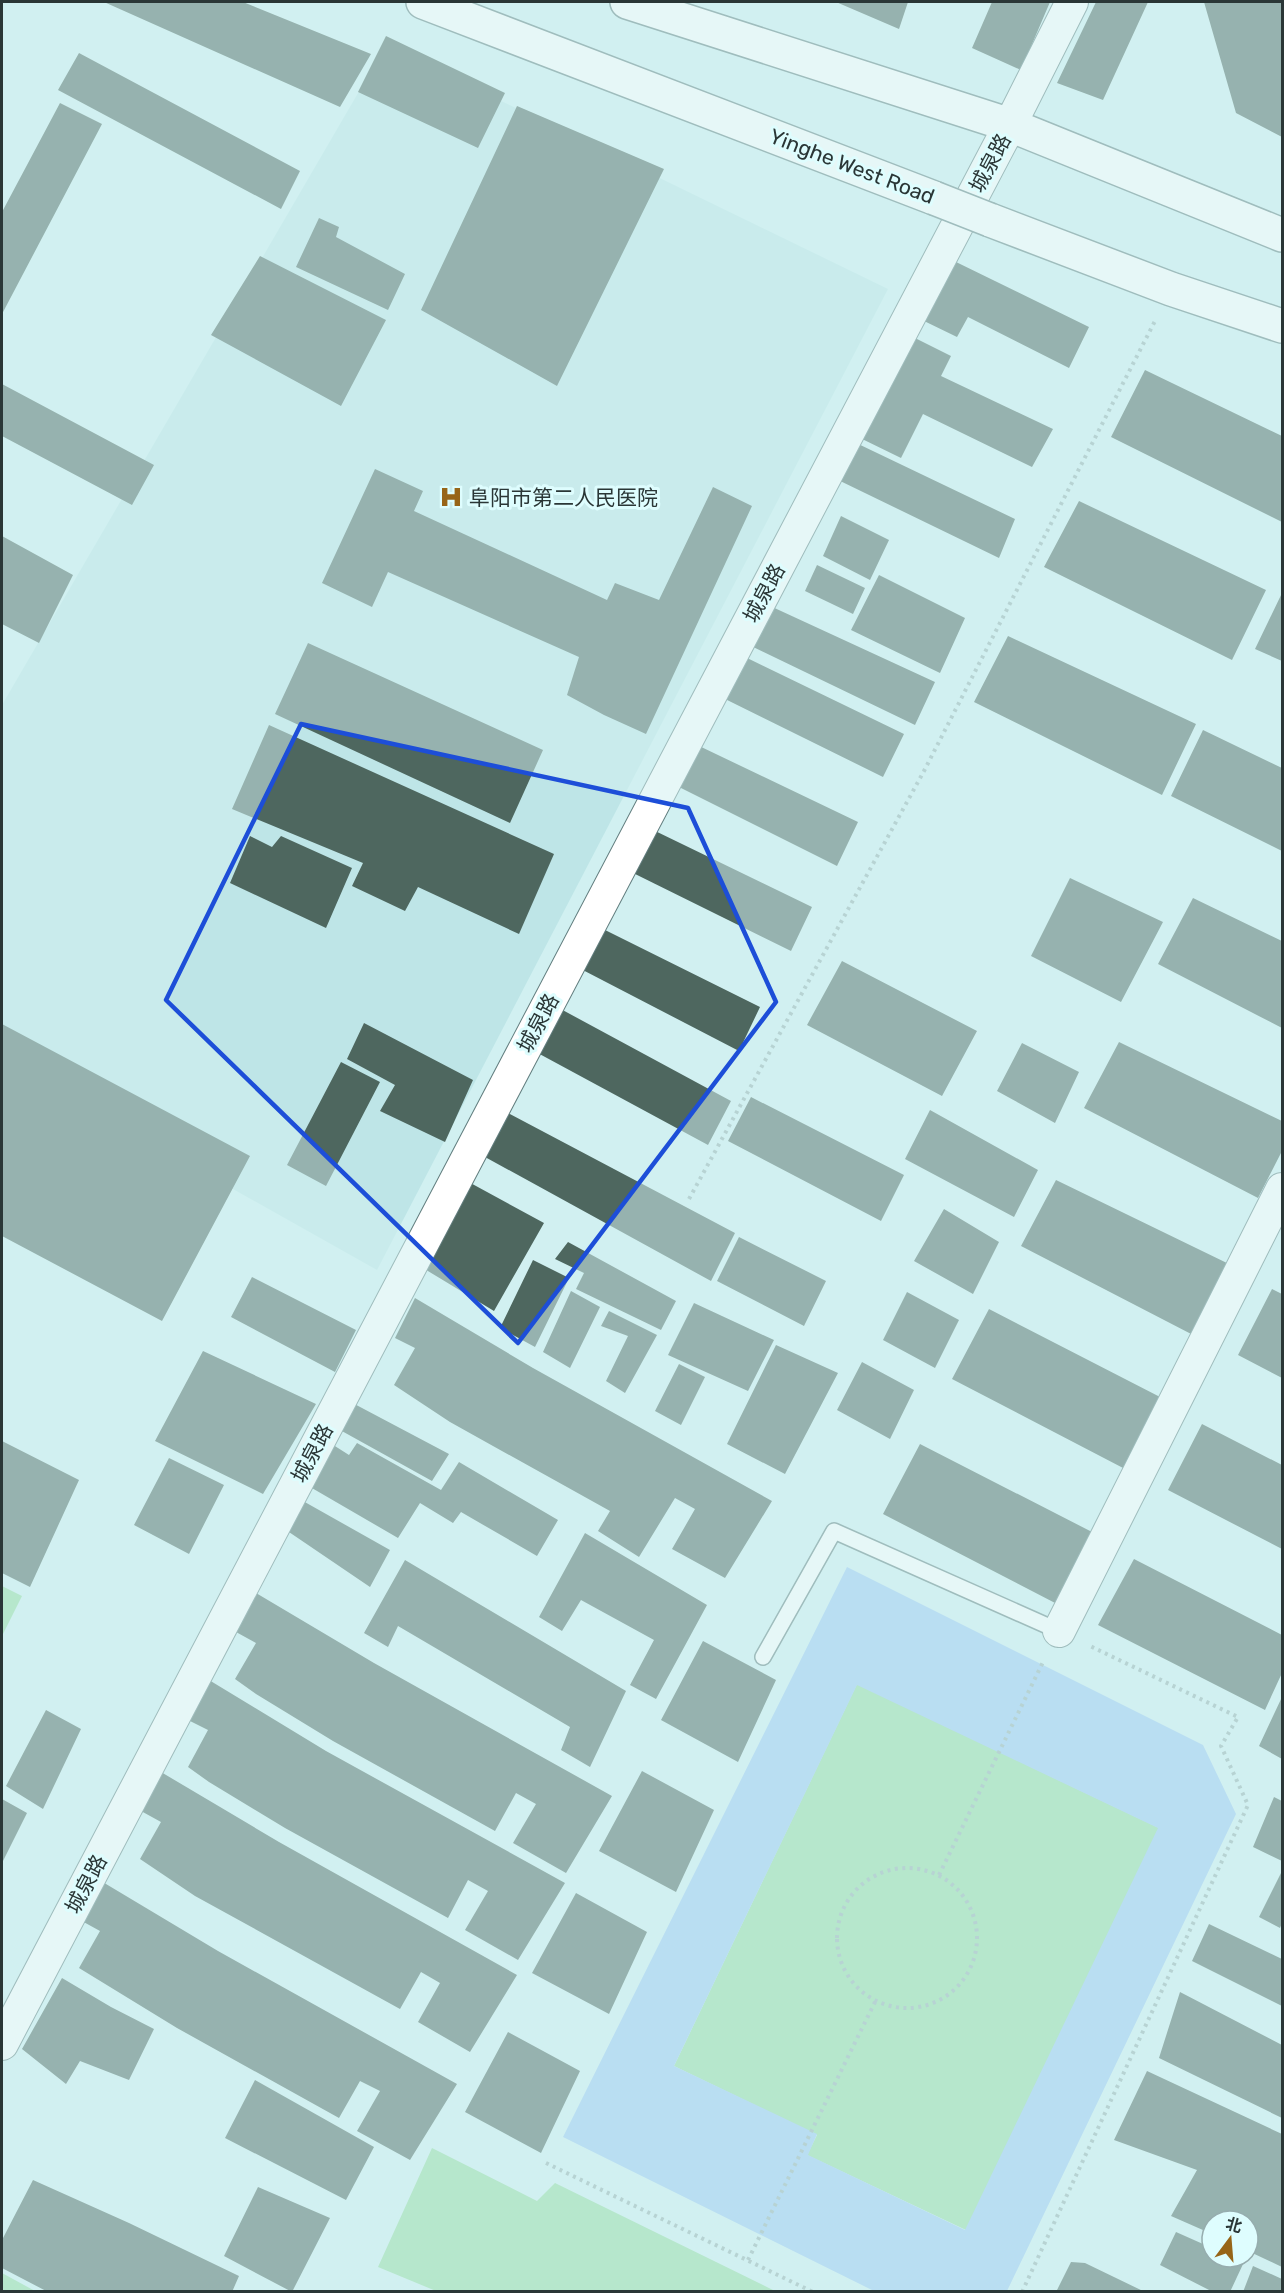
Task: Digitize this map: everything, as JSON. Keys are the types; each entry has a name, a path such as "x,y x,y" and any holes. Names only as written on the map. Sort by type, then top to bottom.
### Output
{"main road":[{"name":"Yinghe West Road","path":"423,2 1171,289 1282,326"},
{"path":"627,2 1010,125 1282,235"}],"street":[{"name":"城泉路","path":"2,2044 1010,125 1072,2"},
{"path":"1059,1631 1282,1189"}],"lane":[{"path":"763,1658 834,1531 1059,1631"}],"path":[{"path":"689,1199 924,771 1171,289"},
{"path":"1022,2292 1248,1805 1221,1746 1238,1717 1059,1631"},
{"path":"939,1875 1045,1659"},
{"path":"912,1868 939,1875 961,1892 975,1917 978,1944 970,1971 953,1992 930,2006 902,2009 875,2002 853,1985 839,1960 836,1933 843,1906 861,1885 885,1871 912,1868"},
{"path":"748,2260 875,2002"},
{"path":"546,2163 813,2292"}],"highlighted area":[{"path":"301,724 688,808 776,1002 518,1343 166,1000"}],"shaded area":[{"name":"阜阳市第二人民医院","path":"386,45 888,289 377,1270 2,1059 2,705"}],"green space":[{"path":"2,1586 22,1596 2,1636"},
{"path":"857,1684 1159,1828 966,2230 807,2155 817,2135 674,2066"},
{"path":"432,2148 537,2201 555,2183 775,2291 436,2291 378,2267"},
{"path":"2,2273 35,2291 2,2291"}],"water":[{"path":"847,1567 1203,1745 1236,1814 1007,2291 874,2291 563,2137","holes":["857,1685 1158,1828 965,2230 808,2155 817,2134 674,2066"]}],"building":[{"path":"104,2 243,2 371,54 340,107"},
{"path":"836,2 908,2 899,29"},
{"path":"992,2 1050,2 1021,70 972,48"},
{"path":"1096,2 1148,2 1103,100 1057,83"},
{"path":"1204,2 1282,2 1282,137 1236,113"},
{"path":"386,36 505,93 478,148 358,92"},
{"path":"79,53 300,171 281,209 58,90"},
{"path":"60,103 102,124 2,314 2,212"},
{"path":"517,106 664,169 557,386 421,310"},
{"path":"319,218 339,227 336,237 405,274 388,310 296,267"},
{"path":"260,256 386,320 341,406 211,335"},
{"path":"954,261 1089,327 1069,368 968,317 957,337 922,320"},
{"path":"909,335 951,356 941,376 1053,429 1032,467 923,414 901,458 858,437"},
{"path":"1145,370 1282,436 1282,522 1111,437"},
{"path":"2,384 154,465 132,505 2,436"},
{"path":"852,441 1015,519 999,558 834,478"},
{"path":"375,469 423,491 414,511 607,600 615,583 659,600 713,487 752,506 646,734 567,695 579,657 388,572 372,607 322,583"},
{"path":"1079,501 1266,590 1232,660 1044,567"},
{"path":"841,516 889,540 870,580 823,556"},
{"path":"2,536 73,575 39,643 2,624"},
{"path":"817,565 865,588 853,614 805,591"},
{"path":"879,575 965,618 940,673 851,630"},
{"path":"1282,593 1282,661 1255,649"},
{"path":"768,605 935,682 915,725 747,644"},
{"path":"1008,636 1196,724 1162,795 974,702"},
{"path":"308,643 543,750 510,823 275,714"},
{"path":"741,655 904,734 883,777 719,696"},
{"path":"269,725 554,854 519,934 418,887 405,911 352,886 363,863 232,809"},
{"path":"1203,730 1282,768 1282,851 1171,796"},
{"path":"695,744 858,822 837,866 673,784"},
{"path":"649,828 812,907 791,951 627,870"},
{"path":"250,836 272,847 281,836 352,868 326,928 230,883"},
{"path":"1070,878 1163,922 1121,1002 1031,956"},
{"path":"1193,898 1282,941 1282,1028 1158,964"},
{"path":"599,927 760,1007 739,1051 577,967"},
{"path":"842,961 977,1031 942,1096 807,1025"},
{"path":"557,1007 731,1101 708,1145 534,1051"},
{"path":"364,1023 473,1080 445,1142 380,1111 395,1085 347,1059"},
{"path":"2,1024 250,1156 162,1321 2,1236"},
{"path":"1119,1042 1282,1121 1282,1151 1258,1198 1084,1108"},
{"path":"1022,1043 1079,1072 1055,1123 997,1091"},
{"path":"341,1062 380,1082 326,1186 287,1165"},
{"path":"751,1097 904,1175 881,1221 728,1141"},
{"path":"930,1110 1038,1170 1014,1217 905,1159"},
{"path":"508,1113 735,1233 711,1281 485,1157"},
{"path":"465,1180 544,1223 494,1311 418,1265"},
{"path":"1056,1180 1231,1265 1195,1336 1021,1246"},
{"path":"944,1209 999,1242 973,1294 914,1261"},
{"path":"739,1237 826,1281 804,1326 717,1281"},
{"path":"568,1242 676,1301 661,1330 576,1289 584,1273 555,1259"},
{"path":"533,1260 569,1278 535,1347 500,1328"},
{"path":"252,1277 356,1330 335,1372 231,1317"},
{"path":"1272,1289 1282,1294 1282,1378 1238,1355"},
{"path":"571,1291 600,1307 570,1368 543,1352"},
{"path":"907,1292 959,1320 935,1368 883,1340"},
{"path":"415,1298 533,1368 772,1501 725,1578 672,1549 695,1509 675,1498 639,1557 598,1531 610,1511 450,1422 394,1385 415,1348 395,1338"},
{"path":"694,1303 774,1340 748,1391 668,1355"},
{"path":"989,1309 1162,1398 1125,1469 952,1379"},
{"path":"609,1311 657,1335 625,1393 606,1381 628,1336 601,1326"},
{"path":"776,1345 838,1373 785,1474 727,1444"},
{"path":"203,1351 316,1404 263,1494 155,1441"},
{"path":"862,1362 914,1390 890,1439 837,1410"},
{"path":"679,1364 705,1377 681,1425 655,1411"},
{"path":"345,1399 449,1454 432,1481 331,1425"},
{"path":"1202,1424 1282,1465 1282,1549 1168,1490"},
{"path":"2,1441 79,1480 30,1587 2,1573"},
{"path":"327,1441 349,1455 357,1443 441,1490 459,1462 558,1520 537,1556 461,1512 453,1523 420,1503 398,1538 305,1484"},
{"path":"920,1444 1094,1533 1057,1604 883,1514"},
{"path":"169,1458 224,1485 189,1554 134,1525"},
{"path":"303,1501 390,1550 370,1587 286,1530"},
{"path":"585,1533 707,1605 656,1699 630,1685 654,1640 581,1600 562,1631 539,1617"},
{"path":"1134,1559 1282,1635 1282,1673 1265,1710 1098,1625"},
{"path":"405,1560 626,1691 590,1767 561,1750 570,1727 398,1626 388,1647 364,1633"},
{"path":"256,1593 374,1663 612,1796 566,1873 513,1843 536,1804 516,1793 495,1831 333,1741 235,1679 256,1643 236,1632"},
{"path":"703,1641 776,1680 738,1762 661,1720"},
{"path":"209,1680 326,1751 565,1883 518,1960 465,1930 488,1891 468,1880 448,1918 285,1828 188,1767 208,1730 188,1720"},
{"path":"1282,1697 1282,1759 1259,1746"},
{"path":"46,1710 81,1729 43,1809 6,1786"},
{"path":"642,1771 714,1810 676,1892 599,1851"},
{"path":"161,1772 279,1842 517,1975 470,2052 418,2022 440,1983 421,1972 400,2009 195,1896 140,1859 161,1822 141,1811"},
{"path":"1274,1797 1282,1801 1282,1861 1253,1847"},
{"path":"2,1799 27,1813 2,1863"},
{"path":"1281,1873 1282,1923 1280,1928 1259,1917"},
{"path":"101,1881 218,1951 457,2084 410,2160 357,2131 380,2091 360,2081 339,2118 177,2028 79,1968 100,1931 80,1920"},
{"path":"576,1893 647,1932 609,2014 532,1973"},
{"path":"1209,1924 1282,1959 1282,2006 1192,1961"},
{"path":"62,1978 154,2029 129,2080 80,2061 66,2084 22,2049"},
{"path":"1180,1992 1282,2045 1282,2118 1159,2058"},
{"path":"508,2032 580,2071 541,2153 465,2112"},
{"path":"1147,2071 1282,2134 1282,2267 1260,2257 1260,2209 1200,2209 1200,2229 1171,2216 1197,2170 1114,2140"},
{"path":"255,2080 374,2147 346,2200 225,2138"},
{"path":"33,2180 239,2276 232,2292 48,2292 2,2268 2,2240"},
{"path":"258,2187 330,2218 292,2292 224,2256"},
{"path":"1176,2232 1200,2243 1200,2269 1241,2269 1230,2292 1213,2292 1160,2265"},
{"path":"1071,2262 1085,2263 1145,2292 1056,2292"},
{"path":"1252,2269 1260,2269 1282,2279 1282,2292 1243,2292"}],"place":[{"name":"阜阳市第二人民医院","path":"451,497"}]}
